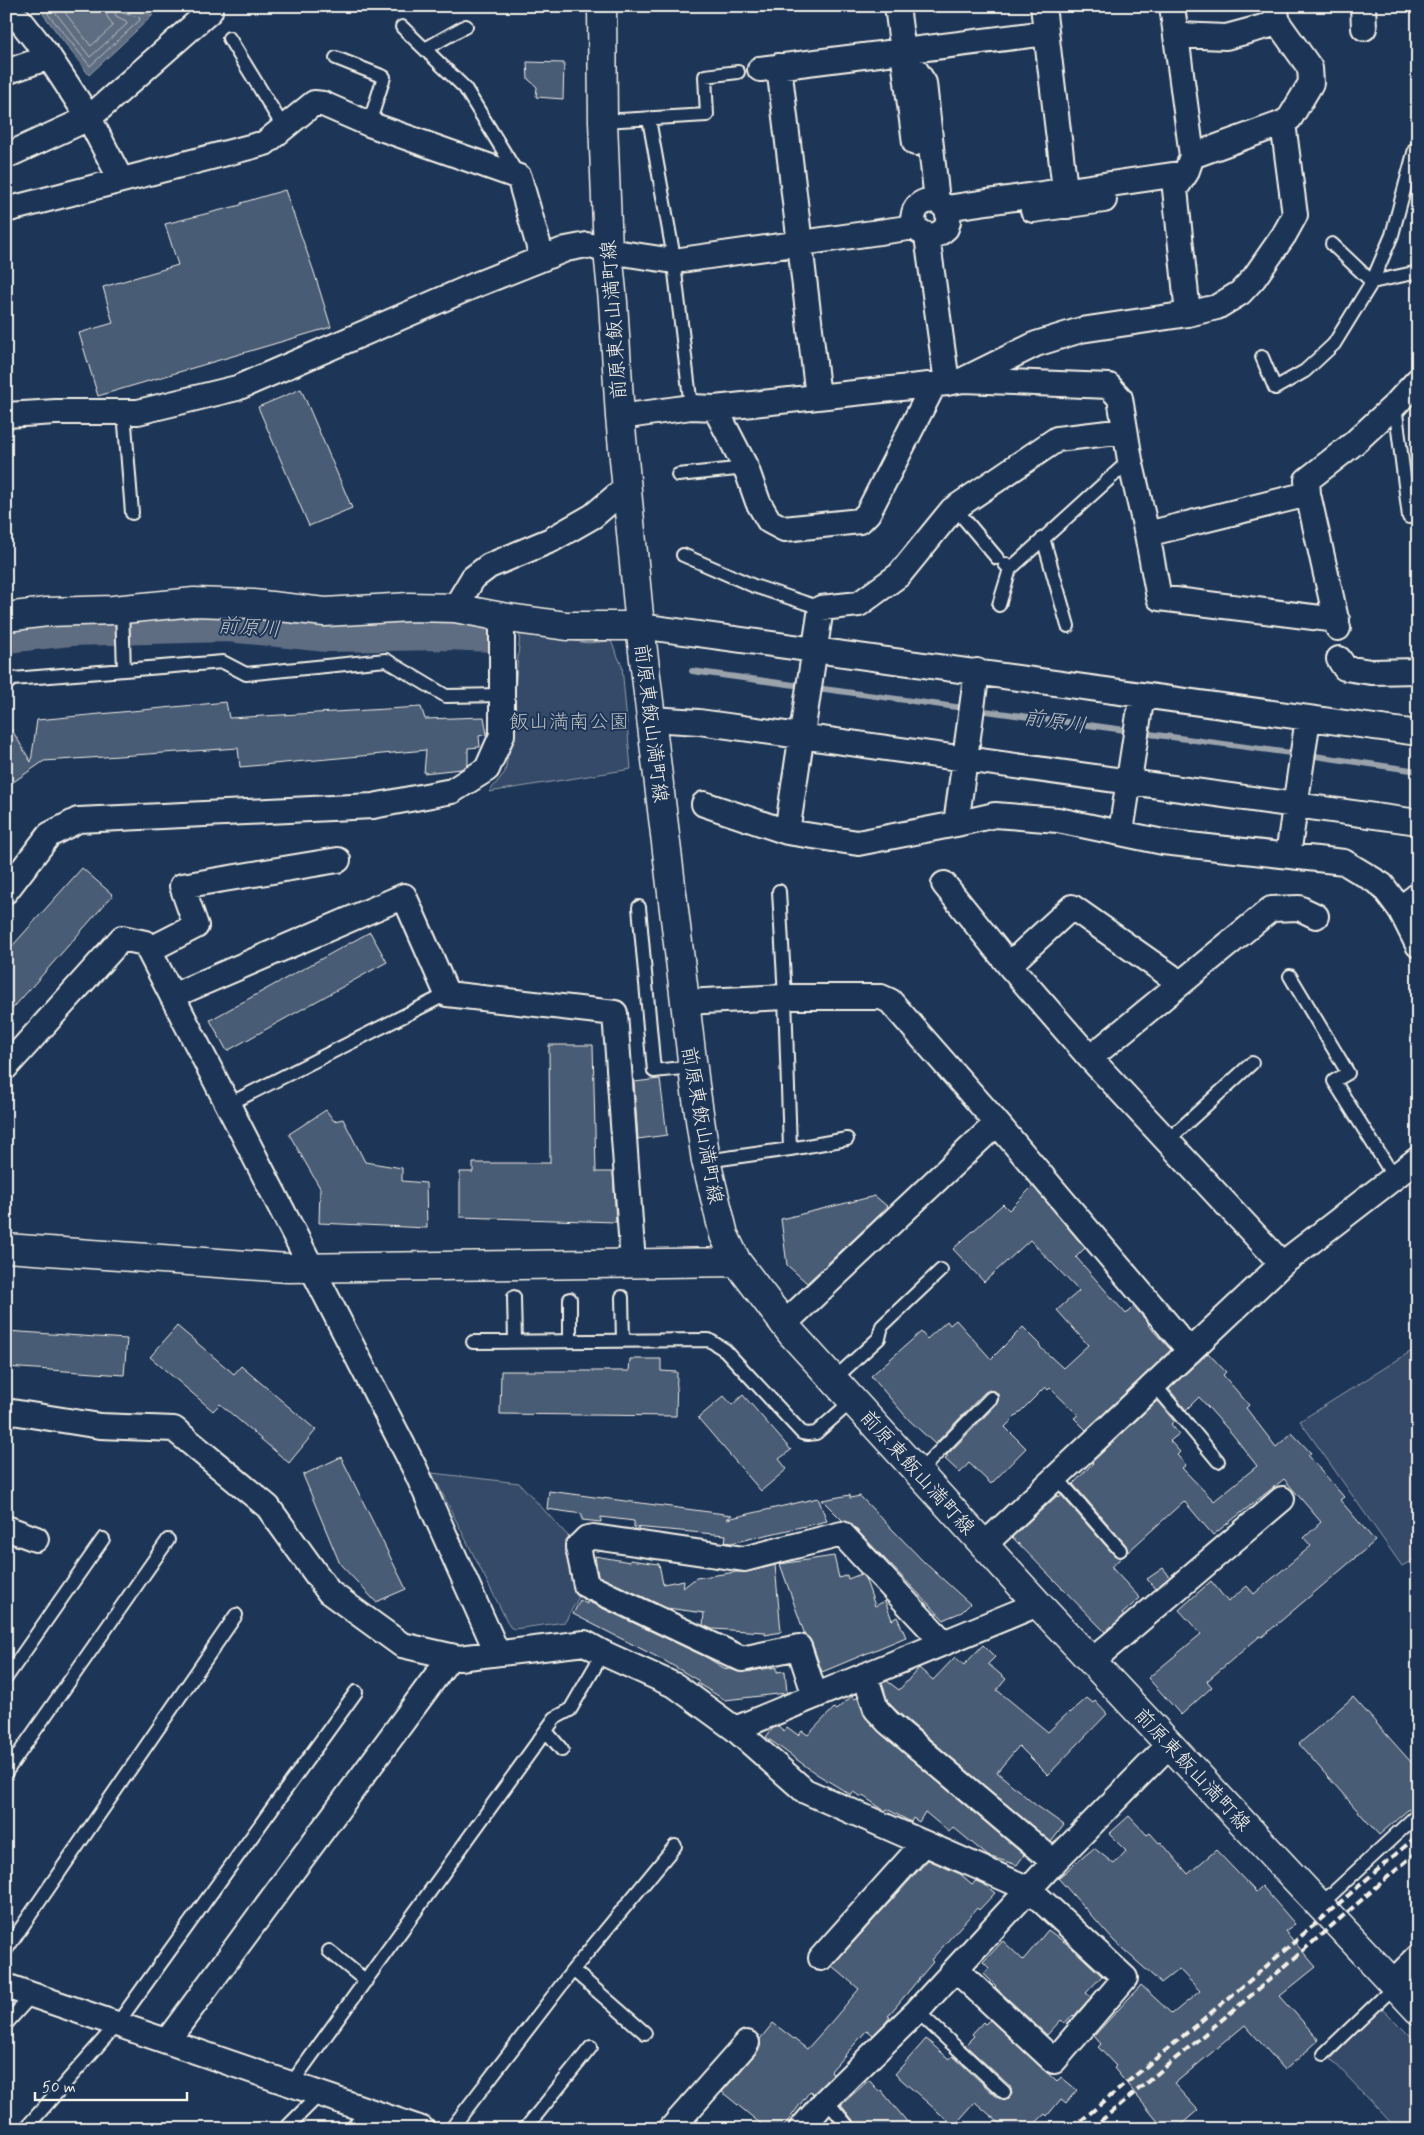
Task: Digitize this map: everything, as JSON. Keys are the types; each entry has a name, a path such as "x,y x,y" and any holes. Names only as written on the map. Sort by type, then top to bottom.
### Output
{"street":[{"name":"前原東飯山満町線","path":"602,6 603,121 608,251 626,487 640,626 692,1068 706,1161 724,1235 736,1262 784,1324 833,1380 1038,1604 1418,2010"},
{"path":"897,6 932,218 946,383"},
{"path":"1043,6 1066,198"},
{"path":"1172,6 1176,35 1184,173 1188,314"},
{"path":"6,156 89,118 210,11"},
{"path":"6,415 56,412 138,412 237,388 542,257 566,249 587,246 643,256 673,254 1066,198 1184,173 1283,123 1290,118 1311,83 1310,68 1277,14 1226,37 1176,35"},
{"path":"6,17 20,20 49,57 89,118 121,180"},
{"path":"818,397 799,237 759,69 1046,33"},
{"path":"6,72 49,57"},
{"path":"6,210 264,144 314,104 322,104 369,124 519,177 542,257"},
{"path":"715,408 746,468 758,502 769,521 784,529 860,521 868,513 930,392 946,383 1036,344 1082,330 1188,314 1218,307 1240,292 1254,278 1280,242 1294,215 1283,123"},
{"path":"620,417 691,407 715,408 946,383 1109,386 1120,398 1130,460 1159,598 1338,624 1308,494 1307,480 1353,444 1395,405 1418,380"},
{"path":"787,832 821,608 859,604 899,575 952,510 1057,439 1125,431"},
{"path":"455,608 474,578 489,566 551,540 593,516 626,487"},
{"path":"1147,534 1308,494"},
{"path":"6,617 47,612 122,609 194,602 253,604 325,612 410,607 455,608 567,626 640,626 1418,733"},
{"path":"6,891 49,835 78,820 373,806 452,791 487,769 502,735 502,617"},
{"path":"1339,659 1345,668 1371,672 1418,671"},
{"path":"956,824 977,671"},
{"path":"1121,832 1142,695"},
{"path":"1288,855 1308,718"},
{"path":"651,720 699,722 1418,822"},
{"path":"704,804 787,832 858,843 995,815 1058,820 1163,842 1344,862 1409,902 1418,945"},
{"path":"149,950 196,926 182,886 338,860"},
{"path":"944,884 1008,965 1090,1058 1282,1264"},
{"path":"172,996 404,896 448,994 615,1013 634,1263"},
{"path":"1008,965 1072,907 1179,984"},
{"path":"1090,1058 1271,909 1299,908 1316,916"},
{"path":"6,1067 122,938 145,943 415,1469 497,1652"},
{"path":"684,1002 785,997 881,997 890,1001 997,1123 1190,1351"},
{"path":"784,1324 997,1123"},
{"path":"984,1544 1282,1264 1418,1159"},
{"path":"6,1248 311,1268 736,1262"},
{"path":"6,1411 100,1426 174,1429 268,1507 329,1592 402,1645 459,1658 585,1643 676,1686 735,1728 805,1791 1029,1889 1125,1978 1054,2061 956,1970"},
{"path":"1092,1660 1282,1499"},
{"path":"6,1528 36,1539"},
{"path":"815,1696 799,1647 742,1659 586,1585 578,1547 581,1542 594,1537 744,1559 842,1534 944,1643"},
{"path":"735,1728 1038,1604"},
{"path":"167,2041 451,1656"},
{"path":"865,1675 876,1709 888,1722 1054,1862"},
{"path":"801,2129 826,2100 917,2012 1054,1862 1170,1744"},
{"path":"821,1958 924,1843"},
{"path":"1393,1984 1418,1957"},
{"path":"6,1986 422,2129"},
{"path":"671,2129 747,2043"}],"lane":[{"path":"425,49 466,26"},
{"path":"402,27 465,88 519,177"},
{"path":"229,38 284,128"},
{"path":"336,58 384,77 369,124"},
{"path":"603,121 707,115 705,76 759,69"},
{"path":"649,119 673,254 691,407"},
{"path":"1262,357 1275,388 1305,371 1334,344 1372,282 1392,235 1415,148"},
{"path":"1332,244 1372,282"},
{"path":"1372,282 1418,272"},
{"path":"1395,405 1409,517 1418,515"},
{"path":"124,412 132,513"},
{"path":"1004,563 1042,538 1130,460"},
{"path":"678,475 746,468"},
{"path":"956,508 1004,563 999,605"},
{"path":"1042,538 1068,626"},
{"path":"683,555 754,586 821,608"},
{"path":"122,609 124,670"},
{"path":"6,684 13,679 222,662 246,674 386,660 446,696 502,695"},
{"path":"779,891 790,1149"},
{"path":"639,907 654,1071 692,1068"},
{"path":"1290,976 1348,1073 1334,1081 1394,1177"},
{"path":"227,1105 448,994"},
{"path":"1167,1141 1252,1063"},
{"path":"706,1161 847,1139"},
{"path":"833,1380 879,1338 882,1326 940,1270"},
{"path":"514,1296 515,1341"},
{"path":"622,1297 623,1341"},
{"path":"570,1299 570,1341"},
{"path":"473,1342 710,1340 725,1350 802,1433 808,1434 816,1433 852,1401"},
{"path":"1154,1384 1218,1461"},
{"path":"918,1473 991,1398"},
{"path":"1056,1477 1120,1550"},
{"path":"7,1675 102,1539"},
{"path":"6,1772 168,1540"},
{"path":"6,1950 236,1615"},
{"path":"291,2084 555,1718 570,1710 603,1653"},
{"path":"24,2129 117,2024 356,1692"},
{"path":"546,1731 562,1750"},
{"path":"1319,1906 1418,1814"},
{"path":"451,2129 573,1970 676,1846"},
{"path":"329,1951 366,1981"},
{"path":"573,1970 645,2033"},
{"path":"1324,2054 1393,1984"},
{"path":"6,2024 32,1994"},
{"path":"917,2012 1004,2092"},
{"path":"525,2129 591,2047"},
{"path":"285,2129 320,2094"},
{"path":"826,2100 850,2129"},
{"path":"351,2129 369,2111"}],"green space":[{"name":"飯山満南公園","path":"520,633 588,643 611,641 622,666 631,769 489,792 505,772 511,737"},
{"path":"1418,1347 1418,1557 1402,1566 1300,1421"},
{"path":"432,1473 519,1483 569,1537 564,1542 581,1593 565,1622 514,1629 510,1627"},
{"path":"1382,2008 1418,2044 1418,2129 1397,2129 1331,2059"}],"water":[{"path":"44,6 114,6 153,15 89,75 43,14"}],"building":[{"path":"527,62 564,63 563,99 536,97 537,87 528,79"},
{"path":"285,190 331,327 98,396 79,333 113,323 103,287 178,265 165,224 241,205 241,203"},
{"path":"301,389 352,508 309,526 258,407"},
{"path":"226,702 229,718 421,707 425,719 484,717 487,734 479,736 480,747 468,748 468,765 461,769 424,773 426,750 240,767 238,748 44,761 6,787 6,720 31,762 37,720"},
{"path":"82,868 113,895 6,1016 6,953"},
{"path":"370,932 387,962 227,1051 210,1020"},
{"path":"549,1045 593,1045 596,1172 613,1172 616,1222 460,1217 460,1172 473,1172 473,1163 550,1163"},
{"path":"660,1079 667,1135 638,1139 634,1082"},
{"path":"326,1110 334,1121 343,1119 365,1162 402,1168 402,1181 426,1183 427,1228 319,1223 320,1188 289,1134"},
{"path":"1033,1186 1085,1248 1076,1257 1126,1314 1134,1306 1148,1325 1171,1350 1086,1430 1074,1418 1078,1415 1050,1388 1048,1390 1045,1387 1005,1427 1026,1448 991,1484 969,1463 960,1473 945,1459 997,1404 999,1396 996,1392 989,1390 985,1392 935,1444 909,1420 871,1376 921,1332 927,1339 947,1321 950,1325 956,1320 991,1359 1023,1327 1040,1344 1039,1346 1063,1368 1088,1345 1057,1310 1079,1291 1030,1240 984,1282 953,1249 1003,1204 1009,1210"},
{"path":"875,1196 888,1207 807,1283 787,1265 781,1219"},
{"path":"177,1326 234,1374 241,1366 316,1430 289,1463 220,1404 213,1411 150,1357"},
{"path":"6,1331 127,1339 124,1375 6,1367"},
{"path":"1208,1353 1226,1372 1223,1375 1249,1405 1246,1408 1276,1447 1292,1433 1311,1453 1308,1455 1344,1497 1340,1500 1375,1541 1207,1681 1212,1687 1181,1715 1148,1678 1201,1634 1179,1610 1211,1581 1228,1602 1247,1586 1254,1594 1311,1546 1304,1538 1321,1522 1284,1479 1213,1535 1184,1501 1128,1552 1126,1545 1073,1484 1092,1462 1157,1401 1174,1421 1171,1424 1179,1434 1170,1441 1180,1452 1177,1455 1186,1465 1182,1468 1214,1501 1257,1466 1233,1435 1199,1397 1186,1410 1169,1389"},
{"path":"630,1359 661,1359 661,1371 677,1372 676,1416 500,1414 501,1371 629,1371"},
{"path":"743,1395 791,1450 779,1459 787,1469 761,1491 698,1418 724,1396 732,1405"},
{"path":"341,1457 406,1589 376,1602 340,1564 303,1475"},
{"path":"549,1491 732,1515 727,1519 818,1498 827,1521 731,1543 725,1542 726,1535 634,1527 634,1521 601,1517 601,1522 582,1520 582,1514 547,1509"},
{"path":"850,1495 850,1498 860,1496 924,1562 970,1604 962,1612 944,1620 852,1525 843,1521 822,1500"},
{"path":"1058,1495 1059,1497 1061,1495 1114,1555 1121,1558 1111,1567 1140,1598 1122,1614 1124,1616 1105,1632 1012,1537"},
{"path":"595,1556 630,1562 630,1560 659,1564 663,1584 684,1580 683,1588 696,1578 747,1572 775,1565 781,1632 765,1635 765,1632 712,1629 703,1625 704,1613 667,1608 598,1576"},
{"path":"834,1556 839,1578 847,1575 848,1579 861,1574 865,1578 875,1606 885,1601 892,1620 897,1617 906,1637 822,1672 812,1643 805,1635 780,1564"},
{"path":"1163,1568 1170,1577 1155,1589 1147,1579"},
{"path":"580,1600 587,1604 587,1601 706,1657 724,1668 744,1672 777,1667 777,1672 785,1671 787,1693 725,1700 697,1683 699,1681 665,1661 573,1614"},
{"path":"983,1645 995,1657 988,1664 1006,1679 997,1690 1048,1732 1087,1698 1093,1703 1095,1701 1107,1714 1048,1775 1019,1746 997,1772 1033,1803 1064,1825 1051,1842 888,1702 882,1683 887,1681 899,1690 919,1668 933,1680 955,1657 964,1665"},
{"path":"852,1696 855,1699 858,1697 866,1718 879,1732 1024,1855 1017,1865 988,1856 953,1827 949,1832 925,1812 919,1822 913,1818 911,1822 887,1809 885,1811 863,1796 853,1792 851,1795 815,1773 766,1737 772,1729 778,1726 784,1731 787,1727 798,1735 802,1731 808,1735 834,1708 836,1710"},
{"path":"1353,1697 1418,1770 1418,1801 1379,1835 1299,1744"},
{"path":"1129,1816 1147,1835 1150,1833 1159,1843 1161,1842 1188,1874 1216,1850 1256,1892 1262,1886 1295,1924 1285,1931 1316,1967 1280,1996 1319,2040 1285,2070 1245,2025 1174,2084 1198,2110 1176,2129 1164,2129 1114,2068 1116,2066 1098,2047 1101,2044 1094,2036 1141,1985 1172,2014 1200,1991 1179,1969 1161,1983 1114,1941 1058,1878 1094,1848 1114,1864 1126,1851 1109,1834"},
{"path":"928,1860 960,1874 972,1884 976,1881 985,1885 995,1893 979,1910 977,1908 931,1960 933,1962 888,2016 890,2017 886,2022 873,2035 867,2030 831,2071 833,2074 813,2094 810,2091 782,2129 767,2129 722,2092 757,2052 760,2046 760,2039 773,2023 807,2049 833,2020 859,1989 832,1966"},
{"path":"1048,1930 1071,1947 1102,1976 1086,1993 1091,1997 1074,2016 1065,2024 1061,2020 1047,2035 995,1987 984,1974 989,1968 983,1962 1003,1941 1023,1960"},
{"path":"990,2020 1057,2082 1061,2077 1077,2090 1066,2103 1061,2099 1047,2116 1045,2114 1029,2129 1006,2129 975,2102 954,2126 895,2074 926,2039 949,2059 953,2056 998,2098 1007,2100 1012,2094 1010,2086 965,2045 974,2036 972,2034 983,2022 985,2024"},
{"path":"869,2080 879,2092 881,2090 913,2129 858,2129 841,2105"}],"waterway":[{"name":"前原川","path":"6,635 70,628 228,624 327,634 446,632 493,634"},
{"name":"前原川","path":"692,671 1132,731"},
{"name":"前原川","path":"1142,733 1298,754"},
{"name":"前原川","path":"1308,755 1418,771"}],"railway":[{"path":"1071,2129 1248,1982 1418,1835"},
{"path":"1091,2129 1254,1993 1418,1851"}]}
